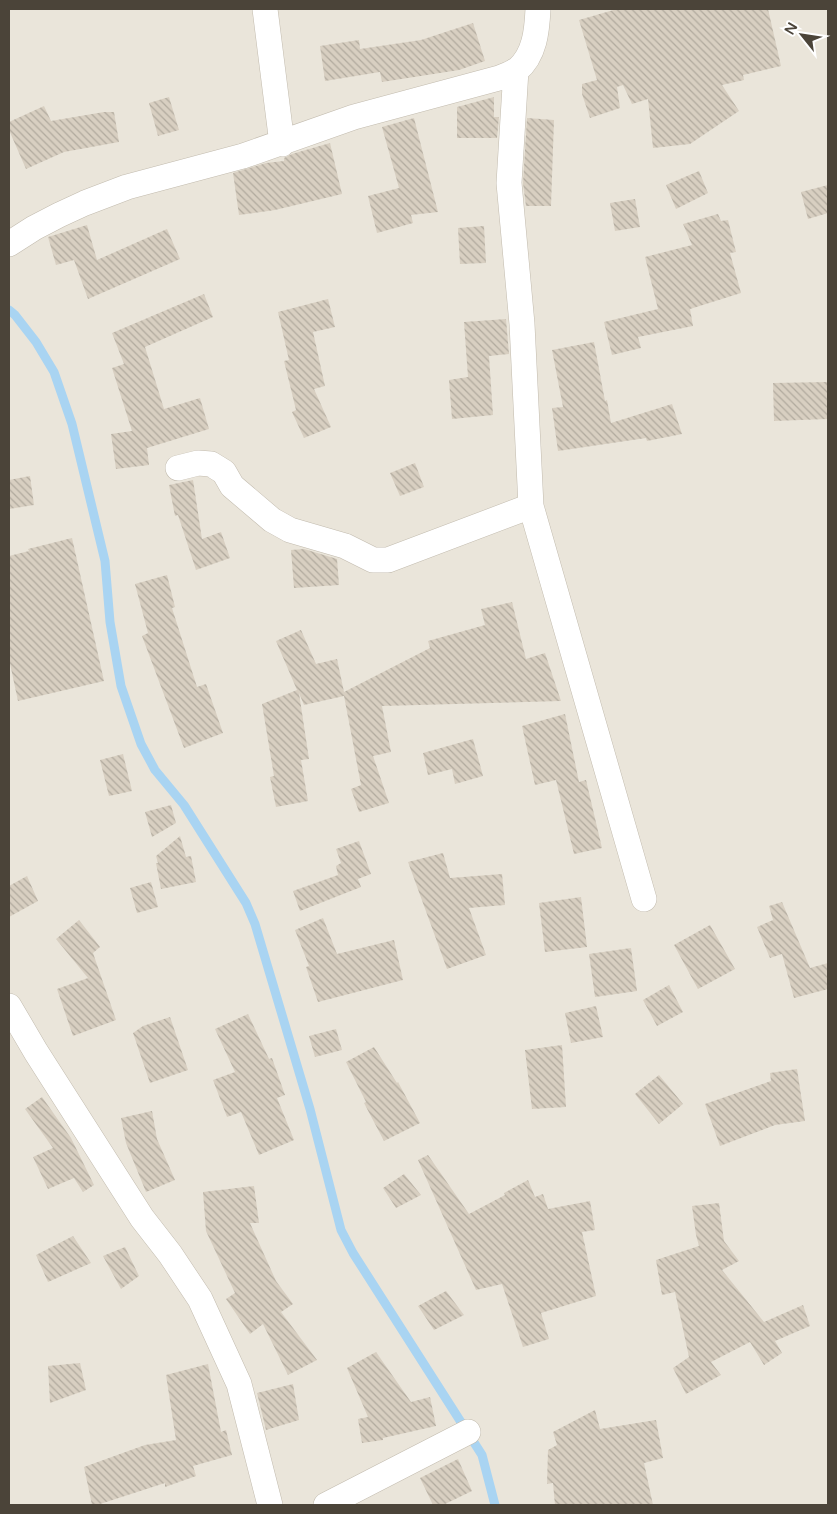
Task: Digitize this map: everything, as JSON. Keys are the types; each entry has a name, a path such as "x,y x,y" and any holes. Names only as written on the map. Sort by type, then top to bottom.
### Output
{"street":[{"path":"265,9 282,144"},
{"path":"9,244 59,215 85,203 127,188 282,144 354,117 483,84 499,78 516,70 528,58 537,29 538,9"},
{"path":"516,70 509,183 522,324 531,506 644,899"},
{"path":"178,468 198,463 211,464 224,472 232,486 272,520 290,530 345,546 373,560 388,560 531,506"},
{"path":"9,1006 36,1052 142,1218 170,1254 200,1299 239,1384 270,1505"},
{"path":"326,1505 468,1432"}],"shaded area":[{"path":"9,9 828,9 828,1505 9,1505"}],"building":[{"path":"617,9 768,9 781,66 743,75 744,80 722,85 739,111 690,144 653,148 648,99 632,104 623,85 617,87 620,108 590,118 582,94 582,84 597,80 579,20"},
{"path":"473,23 485,61 459,70 382,82 380,72 325,81 320,46 359,40 360,49 421,40"},
{"path":"169,97 179,130 158,136 149,103"},
{"path":"494,97 494,117 499,117 497,138 457,138 457,107"},
{"path":"44,106 51,121 114,112 119,142 64,152 26,169 9,130 9,122"},
{"path":"414,118 438,212 411,215 413,223 377,233 368,196 399,188 382,127"},
{"path":"527,118 554,120 551,206 526,206 523,183"},
{"path":"330,143 342,194 275,210 239,215 233,173 266,163 284,161 284,158 292,154"},
{"path":"699,171 708,193 676,209 666,185"},
{"path":"828,185 828,213 808,219 801,192"},
{"path":"635,199 640,227 615,231 610,203"},
{"path":"718,214 721,221 728,220 736,252 730,253 741,293 690,309 693,326 638,337 641,348 612,355 604,322 658,309 645,257 692,245 683,224"},
{"path":"87,225 97,260 167,229 180,259 88,299 74,260 56,265 48,237"},
{"path":"484,226 486,263 460,264 458,228"},
{"path":"204,294 213,317 145,347 164,409 200,398 209,429 147,448 149,465 116,469 111,434 132,431 112,368 124,364 112,333"},
{"path":"328,299 335,327 313,332 325,386 314,389 331,427 304,438 292,412 296,410 284,361 289,360 278,312"},
{"path":"506,319 509,354 489,356 493,415 452,419 449,380 468,377 464,322"},
{"path":"594,342 611,423 672,404 682,434 647,441 646,438 558,451 552,408 563,407 552,350"},
{"path":"828,382 828,419 774,421 773,383"},
{"path":"415,463 424,487 400,496 390,473"},
{"path":"30,476 34,505 9,509 9,480"},
{"path":"193,480 202,539 221,532 230,558 196,570 178,515 175,516 169,485"},
{"path":"72,538 104,681 18,701 9,659 9,556 29,551 28,549"},
{"path":"304,549 337,559 339,585 294,588 291,550"},
{"path":"167,575 175,607 172,608 197,687 206,684 223,733 184,748 142,636 148,633 135,584"},
{"path":"512,602 526,659 545,653 561,701 382,706 391,752 373,756 389,803 359,812 351,789 361,785 344,696 304,705 299,693 309,759 301,760 308,801 276,807 270,777 274,776 262,704 297,690 276,641 301,630 316,664 337,659 344,692 430,648 428,641 485,625 481,609"},
{"path":"565,714 579,782 586,780 602,848 574,854 556,780 535,785 522,726"},
{"path":"473,739 483,776 455,784 452,769 428,775 423,753"},
{"path":"123,754 132,791 109,796 100,760"},
{"path":"171,805 176,823 152,837 145,812"},
{"path":"180,836 186,857 191,856 196,882 161,889 156,856"},
{"path":"359,841 371,874 358,879 361,887 300,911 293,891 338,875 336,866 341,863 336,849"},
{"path":"443,853 450,878 502,874 505,905 469,908 486,955 447,969 408,862"},
{"path":"27,876 38,901 9,917 9,886"},
{"path":"151,882 158,907 137,913 130,888"},
{"path":"581,897 587,947 545,952 539,903"},
{"path":"782,902 810,968 828,963 828,989 794,998 782,954 770,958 757,927 773,920 769,906"},
{"path":"323,918 337,954 394,940 403,980 318,1002 306,967 309,966 295,930"},
{"path":"79,920 100,947 93,953 116,1020 73,1036 57,989 88,978 56,939"},
{"path":"710,925 735,969 698,989 674,945"},
{"path":"631,948 637,991 595,997 589,954"},
{"path":"669,985 683,1012 657,1026 643,1000"},
{"path":"596,1006 603,1037 571,1043 565,1013"},
{"path":"248,1014 269,1059 272,1058 285,1095 277,1098 294,1140 259,1155 241,1112 227,1117 213,1080 235,1072 215,1029"},
{"path":"170,1017 188,1070 150,1083 133,1033 143,1026"},
{"path":"336,1029 342,1050 315,1057 309,1036"},
{"path":"562,1045 566,1107 532,1109 525,1050"},
{"path":"374,1047 398,1082 420,1123 384,1141 364,1103 366,1102 346,1062"},
{"path":"797,1069 805,1121 775,1125 720,1146 705,1104 771,1081 770,1073"},
{"path":"659,1075 683,1104 659,1124 635,1094"},
{"path":"42,1097 71,1138 94,1185 83,1192 74,1178 48,1189 33,1157 53,1148 25,1109"},
{"path":"152,1111 157,1139 175,1180 146,1192 126,1143 121,1118"},
{"path":"428,1155 469,1214 505,1195 504,1193 528,1180 535,1197 543,1194 548,1209 590,1201 595,1230 582,1232 596,1296 541,1313 549,1339 523,1347 502,1284 476,1290 418,1160"},
{"path":"404,1174 421,1195 396,1208 383,1188"},
{"path":"254,1186 259,1223 250,1223 276,1281 293,1304 281,1312 317,1360 288,1375 263,1324 250,1334 226,1299 235,1293 206,1231 203,1192"},
{"path":"719,1203 724,1241 739,1261 722,1270 764,1322 803,1305 810,1326 775,1341 782,1353 764,1365 750,1342 711,1362 721,1375 686,1394 673,1368 689,1357 675,1292 662,1295 656,1260 699,1246 692,1206"},
{"path":"73,1236 91,1263 48,1282 36,1255"},
{"path":"125,1247 139,1276 121,1289 103,1256"},
{"path":"446,1291 464,1315 434,1330 418,1306"},
{"path":"376,1352 411,1402 430,1397 436,1426 383,1438 383,1440 362,1443 358,1419 368,1417 347,1368"},
{"path":"80,1363 86,1390 50,1403 48,1366"},
{"path":"208,1364 221,1432 226,1430 232,1455 193,1466 196,1476 165,1487 165,1483 92,1505 84,1467 145,1445 176,1440 166,1375"},
{"path":"293,1384 299,1420 266,1430 257,1393"},
{"path":"595,1410 600,1429 656,1420 663,1458 644,1463 653,1505 555,1505 553,1483 547,1484 548,1450 557,1445 553,1432"},
{"path":"458,1459 472,1491 443,1505 433,1505 420,1478"}],"waterway":[{"path":"9,310 36,342 54,372 72,424 105,561 110,622 121,686 141,744 155,770 184,805 246,903 255,924 310,1109 341,1230 353,1253 482,1455 495,1505"}]}
